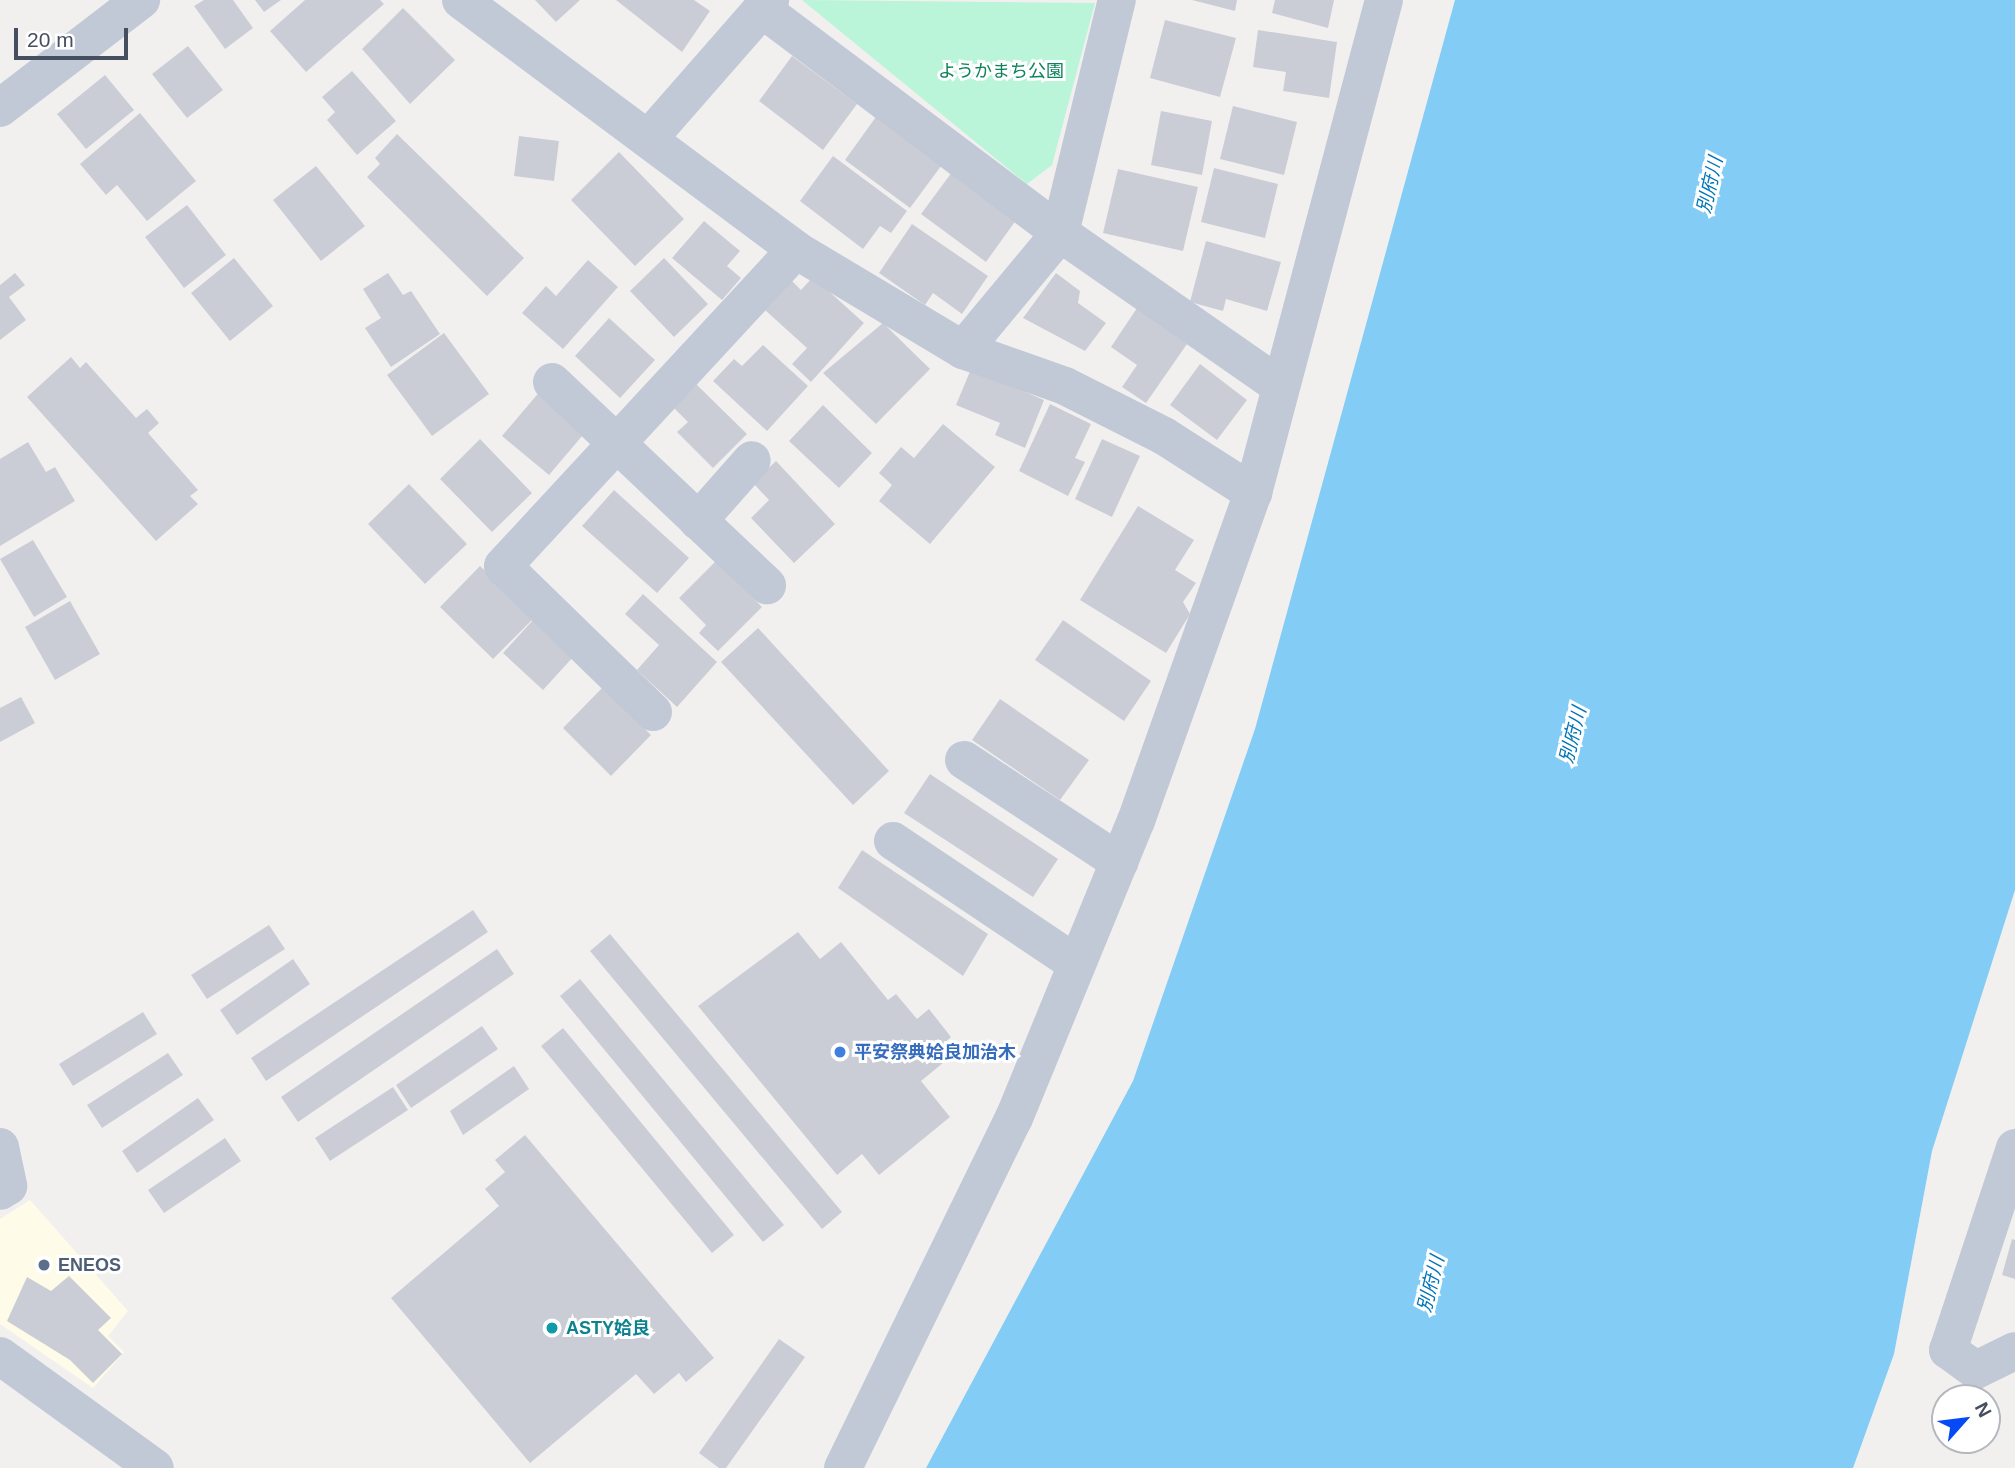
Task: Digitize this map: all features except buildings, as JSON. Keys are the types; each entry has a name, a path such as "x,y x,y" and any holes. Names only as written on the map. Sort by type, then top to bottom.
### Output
{"street":[{"path":"0,108 141,0"},
{"path":"461,0 796,250 963,350 1065,386 1164,436 1253,494"},
{"path":"963,350 1060,233 1117,0"},
{"path":"843,1468 1014,1118 1119,862 1253,494 1384,0"},
{"path":"649,138 766,4 1060,233 1280,386"},
{"path":"653,712 503,566 796,250"},
{"path":"552,382 766,585"},
{"path":"698,521 752,460"},
{"path":"964,760 1119,862"},
{"path":"893,841 1077,964"},
{"path":"0,1147 8,1186 0,1191"},
{"path":"2015,1148 1948,1350 1976,1370 2015,1351"},
{"path":"0,1356 155,1468"}],"shaded area":[{"name":"ENEOS","path":"30,1200 128,1311 108,1336 124,1352 93,1388 0,1324 0,1219"}],"green space":[{"name":"ようかまち公園","path":"802,0 1095,3 1052,165 1027,184"}],"water":[{"name":"別府川","path":"1455,0 2015,0 2015,890 1932,1151 1894,1354 1853,1468 926,1468 1133,1081 1255,729"}],"place":[{"name":"平安祭典姶良加治木","path":"840,1052"},
{"name":"ENEOS","path":"44,1265"},
{"name":"ASTY姶良","path":"552,1328"}]}
